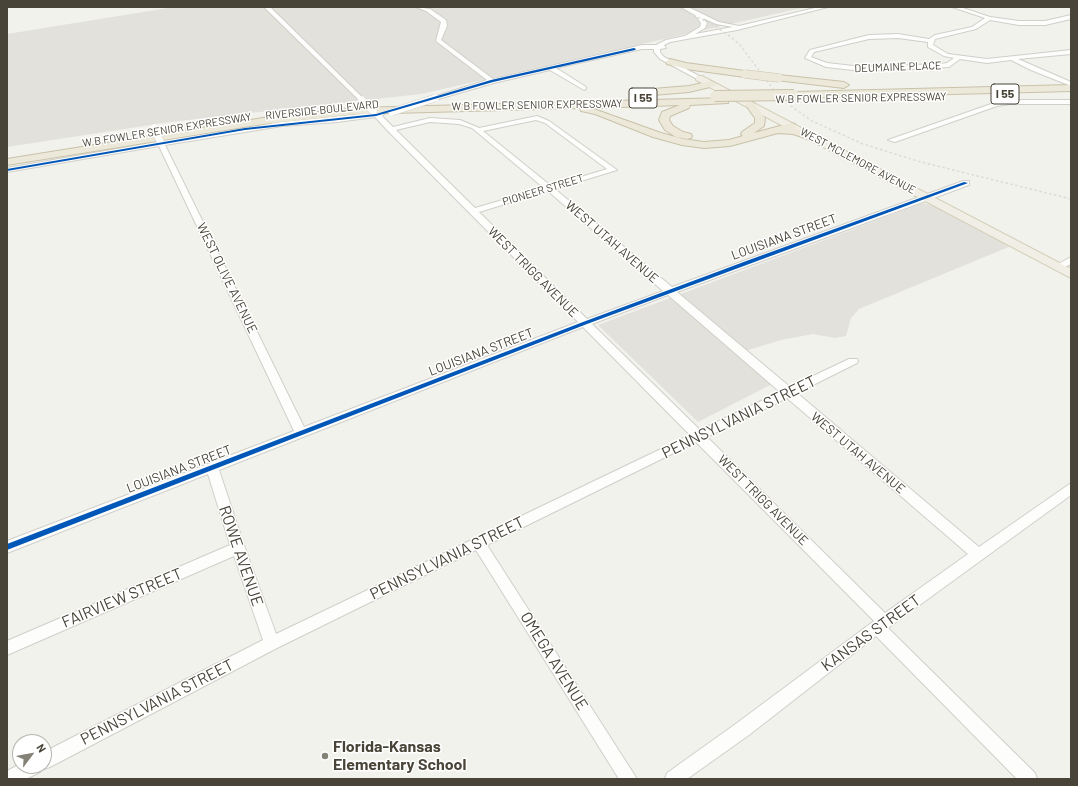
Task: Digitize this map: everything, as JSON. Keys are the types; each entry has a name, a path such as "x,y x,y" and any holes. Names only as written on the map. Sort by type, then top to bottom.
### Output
{"highway":[{"path":"666,59 745,74 928,91"},
{"path":"670,91 689,85 691,78 685,70"},
{"path":"699,78 717,73 734,72"},
{"path":"571,99 689,89 711,84"},
{"name":"W B FOWLER SENIOR EXPRESSWAY","path":"7,156 283,112 337,106 571,99 713,99 725,101 928,91 1071,88"},
{"name":"W B FOWLER SENIOR EXPRESSWAY","path":"7,162 263,121 312,115 392,109 796,97 1071,93"},
{"path":"713,99 674,109 665,114 664,120 669,128 680,135 697,139 722,139 788,124"},
{"path":"746,134 760,124 760,118 750,104"},
{"path":"541,105 574,107 598,112 658,135 689,143 704,145 730,143 776,130 788,124"},
{"path":"776,130 790,130 814,138"}],"main road":[{"name":"WEST MCLEMORE AVENUE","path":"699,78 1071,274"}],"street":[{"name":"WEST TRIGG AVENUE","path":"268,7 375,113 390,130 700,436 1029,779"},
{"path":"419,7 428,10 444,21 444,26 438,40 492,81"},
{"path":"684,7 693,12 724,22 743,24"},
{"path":"688,7 718,23 733,26 773,19"},
{"name":"RIVERSIDE BOULEVARD","path":"7,170 161,142 282,124 337,120 375,113 392,112 492,81 634,49 661,48 668,41 703,36 824,7"},
{"path":"955,7 989,18 1033,23 1045,23 1071,17"},
{"path":"684,38 702,28 704,23 693,12"},
{"name":"RIVERSIDE BOULEVARD","path":"690,35 798,13"},
{"path":"684,38 702,33 710,23 708,17"},
{"path":"989,18 974,28 937,36 930,41 930,46 936,50 958,58 987,60 1071,52"},
{"name":"DEUMAINE PLACE","path":"930,41 898,36 869,37 812,52 808,58 812,61 826,65 862,69 949,65 958,58"},
{"path":"666,59 661,48 674,40"},
{"path":"626,51 668,41"},
{"name":"WEST MCLEMORE AVENUE","path":"626,51 645,51 666,59 699,78"},
{"path":"1059,53 1071,59"},
{"path":"1011,58 1033,69 1071,84"},
{"path":"551,68 584,88"},
{"path":"892,140 996,104 1010,102 1071,102"},
{"name":"PIONEER STREET","path":"473,211 613,170 547,122 537,118 478,130"},
{"name":"WEST UTAH AVENUE","path":"390,130 422,122 438,120 468,124 478,130 549,188 786,392 979,555"},
{"name":"WEST OLIVE AVENUE","path":"153,126 301,433"},
{"name":"LOUISIANA STREET","path":"7,548 585,323 751,260 966,183"},
{"path":"1058,267 1071,260"},
{"name":"PENNSYLVANIA STREET","path":"52,757 272,643 700,436 786,392 853,361"},
{"name":"ROWE AVENUE","path":"212,467 238,548 272,643"},
{"name":"KANSAS STREET","path":"673,779 743,729 881,624 1071,488"},
{"name":"OMEGA AVENUE","path":"479,543 629,779"},
{"name":"FAIRVIEW STREET","path":"7,648 238,548"},
{"path":"8,779 18,774"}],"shaded area":[{"path":"174,7 806,7 421,94 170,122 7,147 7,34"},
{"path":"923,203 934,206 1011,246 859,309 851,318 846,336 835,338 813,334 781,340 745,351 780,380 698,422 598,325"}],"railway":[{"path":"675,7 710,23 731,37 740,45 773,89 791,106 812,121 863,144 921,162 1071,199"}],"cycle path":[{"path":"7,170 245,129 376,115 492,81 634,49"},
{"path":"7,547 585,323 966,183"}],"place":[{"name":"Florida-Kansas Elementary School","path":"325,756"}]}
